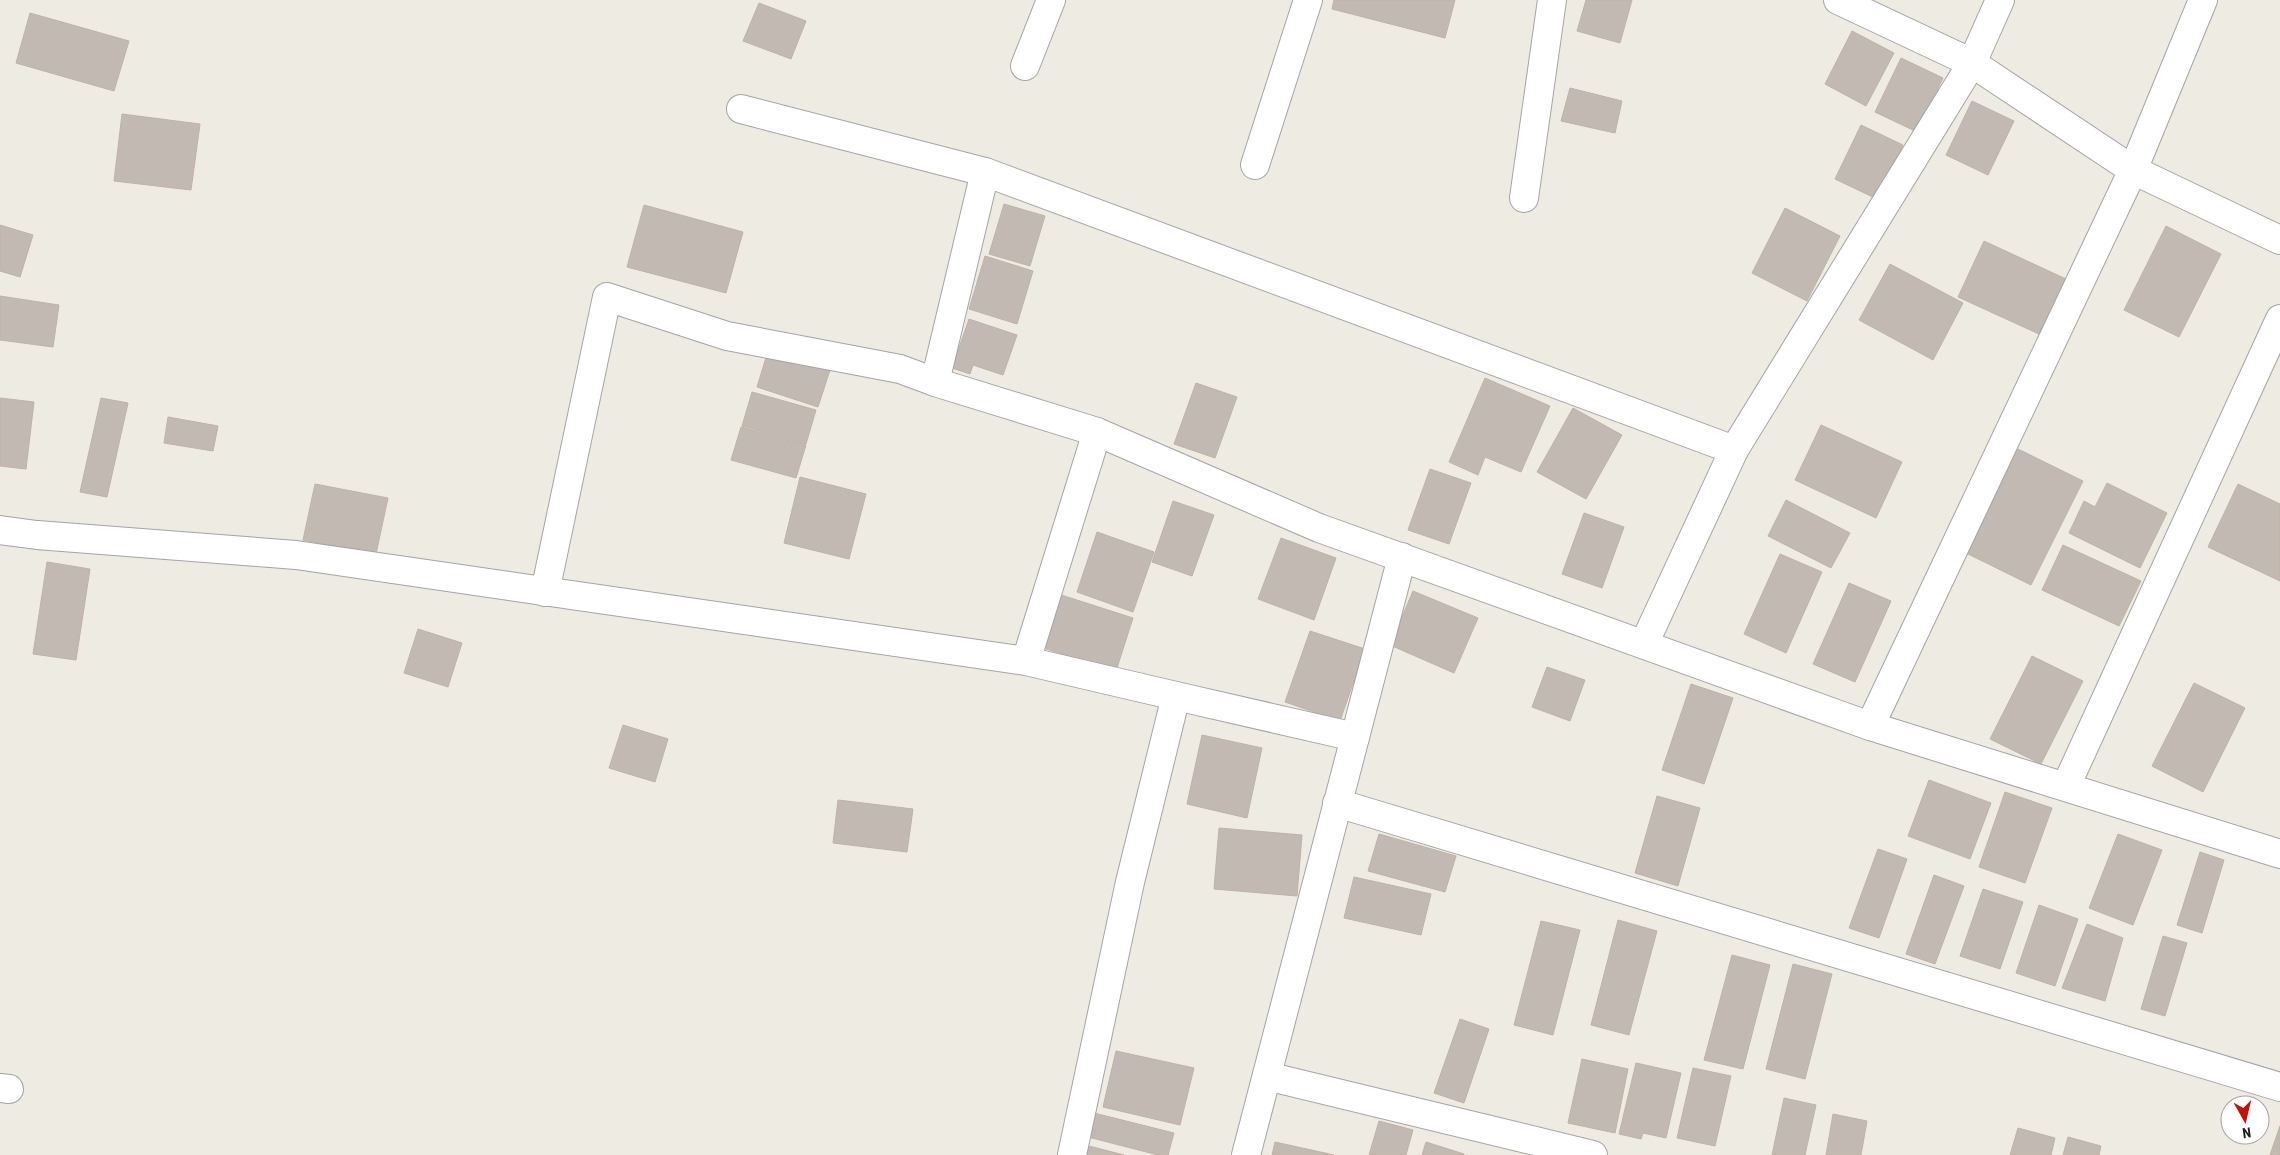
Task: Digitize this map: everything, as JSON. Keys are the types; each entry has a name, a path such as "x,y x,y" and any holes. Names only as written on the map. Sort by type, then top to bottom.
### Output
{"street":[{"path":"1025,66 1051,0"},
{"path":"1255,164 1308,0"},
{"path":"1524,198 1552,0"},
{"path":"1838,0 1972,63 2133,170 2280,240"},
{"path":"1644,644 1734,450 1972,63 2000,0"},
{"path":"1870,726 2133,170 2203,0"},
{"path":"741,109 985,172 1734,450"},
{"path":"935,382 985,172"},
{"path":"545,592 607,298 727,336 900,369 935,382 1097,432 1319,528 1870,726 2066,786 2276,845"},
{"path":"2066,786 2280,319"},
{"path":"1026,661 1097,432"},
{"path":"0,530 37,535 296,555 1026,661 1355,737"},
{"path":"1246,1155 1402,558"},
{"path":"1072,1155 1130,882 1176,696"},
{"path":"1337,803 2280,1087"},
{"path":"1267,1076 1593,1155"}],"building":[{"path":"1334,0 1455,0 1445,38 1332,9"},
{"path":"1586,0 1632,0 1620,43 1577,31"},
{"path":"759,3 806,21 791,59 743,41"},
{"path":"30,13 129,41 114,91 16,63"},
{"path":"1852,31 1894,53 1866,106 1825,84"},
{"path":"1901,58 1943,78 1917,132 1875,112"},
{"path":"1570,88 1622,101 1615,133 1561,121"},
{"path":"1972,101 2014,121 1988,175 1946,155"},
{"path":"122,114 200,124 191,190 114,181"},
{"path":"1861,125 1903,145 1877,199 1835,179"},
{"path":"1004,204 1045,216 1030,266 989,254"},
{"path":"644,205 743,232 726,293 627,267"},
{"path":"1785,208 1840,236 1807,301 1752,273"},
{"path":"0,225 33,235 20,277 0,271"},
{"path":"2166,226 2221,254 2179,337 2124,310"},
{"path":"1984,241 2066,279 2039,334 1958,297"},
{"path":"985,256 1033,271 1017,324 969,309"},
{"path":"1890,264 1963,303 1933,360 1859,320"},
{"path":"0,296 59,305 53,347 0,340"},
{"path":"969,319 1017,335 1003,375 973,365 970,374 952,368"},
{"path":"768,351 830,370 818,407 757,387"},
{"path":"1485,378 1550,406 1521,472 1485,457 1478,475 1449,462"},
{"path":"1196,383 1237,397 1215,458 1174,444"},
{"path":"752,392 816,410 806,444 742,426"},
{"path":"0,398 34,402 26,469 0,466"},
{"path":"101,398 128,403 107,497 80,492"},
{"path":"1573,408 1622,435 1586,499 1537,472"},
{"path":"168,417 218,426 213,451 164,443"},
{"path":"1821,425 1902,462 1876,518 1795,480"},
{"path":"741,427 806,445 796,478 731,460"},
{"path":"2016,448 2083,481 2031,585 1964,552"},
{"path":"1430,469 1471,483 1449,544 1408,530"},
{"path":"800,477 866,494 849,559 784,543"},
{"path":"2107,483 2167,513 2140,568 2069,533 2084,501 2095,507"},
{"path":"315,484 388,498 376,554 303,540"},
{"path":"2238,484 2280,504 2280,581 2208,547"},
{"path":"1786,500 1850,533 1831,568 1768,536"},
{"path":"1173,501 1214,515 1192,576 1152,562"},
{"path":"1584,513 1624,527 1602,588 1562,574"},
{"path":"1097,532 1154,552 1133,612 1077,592"},
{"path":"1281,538 1336,558 1314,620 1258,599"},
{"path":"2063,545 2141,581 2119,626 2042,590"},
{"path":"1780,554 1822,572 1786,653 1744,634"},
{"path":"47,562 90,569 76,660 33,654"},
{"path":"1849,583 1891,601 1855,682 1813,664"},
{"path":"1413,591 1478,618 1454,673 1390,645"},
{"path":"1058,594 1133,618 1116,671 1040,647"},
{"path":"418,629 462,643 448,687 404,673"},
{"path":"1310,631 1365,649 1340,721 1285,702"},
{"path":"2032,656 2083,681 2041,764 1990,739"},
{"path":"1547,667 1585,680 1570,721 1532,707"},
{"path":"2194,683 2245,708 2203,792 2152,766"},
{"path":"1691,684 1733,698 1704,784 1662,770"},
{"path":"623,725 668,739 655,782 609,768"},
{"path":"1202,735 1262,748 1247,818 1187,804"},
{"path":"1929,780 1991,803 1970,859 1908,836"},
{"path":"2005,792 2052,808 2025,883 1979,867"},
{"path":"1657,796 1700,808 1678,886 1635,873"},
{"path":"838,800 913,809 907,852 833,843"},
{"path":"1219,828 1302,835 1297,896 1214,889"},
{"path":"1379,834 1456,856 1445,892 1368,871"},
{"path":"2118,834 2162,850 2133,925 2089,908"},
{"path":"1878,849 1907,859 1879,938 1849,928"},
{"path":"2200,852 2224,860 2202,933 2177,925"},
{"path":"1934,875 1964,886 1935,964 1906,954"},
{"path":"1354,877 1431,894 1421,935 1344,918"},
{"path":"1983,889 2023,902 2000,969 1960,956"},
{"path":"2039,905 2078,919 2055,986 2016,973"},
{"path":"1618,920 1657,931 1629,1035 1591,1025"},
{"path":"1541,921 1580,930 1553,1035 1514,1025"},
{"path":"2087,924 2123,938 2105,1001 2062,988"},
{"path":"2163,936 2187,943 2165,1016 2141,1009"},
{"path":"1732,955 1770,965 1743,1069 1704,1060"},
{"path":"1793,964 1832,974 1805,1079 1766,1069"},
{"path":"1460,1019 1489,1029 1464,1103 1434,1093"},
{"path":"1116,1051 1194,1068 1180,1125 1103,1107"},
{"path":"1582,1059 1628,1069 1615,1133 1568,1123"},
{"path":"1636,1063 1681,1073 1666,1138 1643,1133 1641,1139 1619,1134"},
{"path":"1693,1068 1731,1076 1715,1146 1677,1138"},
{"path":"1784,1098 1816,1105 1805,1155 1772,1155"},
{"path":"1094,1113 1174,1133 1168,1155 1158,1155 1088,1137"},
{"path":"1833,1114 1867,1121 1861,1155 1826,1155"},
{"path":"1379,1121 1413,1130 1406,1155 1369,1155"},
{"path":"2280,1126 2280,1155 2270,1155"},
{"path":"2018,1128 2055,1138 2051,1155 2010,1155"},
{"path":"2068,1137 2101,1146 2099,1155 2063,1155"},
{"path":"1275,1142 1334,1155 1272,1155"},
{"path":"1426,1142 1464,1154 1464,1155 1422,1155"},
{"path":"1085,1145 1124,1155 1082,1155"}]}
